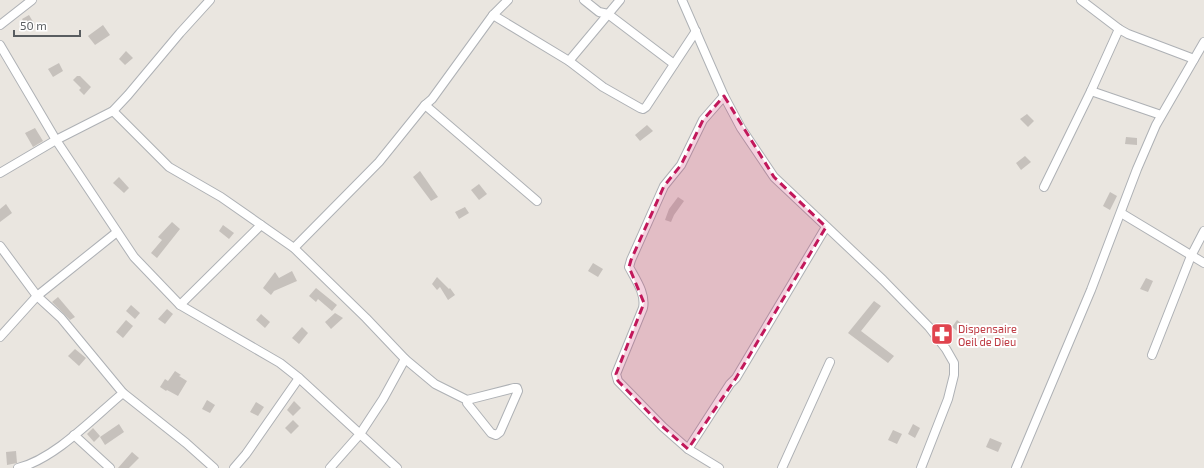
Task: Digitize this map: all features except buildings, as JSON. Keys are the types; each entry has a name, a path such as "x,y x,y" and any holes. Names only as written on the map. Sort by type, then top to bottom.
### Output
{"street":[{"path":"0,25 32,0"},
{"path":"0,173 56,140 113,111 210,0"},
{"path":"294,248 379,162 425,105 432,99 493,15 508,0"},
{"path":"584,0 599,12 608,14 674,64"},
{"path":"570,61 620,0"},
{"path":"682,0 724,96 741,128 774,177 883,280 929,327 946,349 954,363 954,375 948,400 921,468"},
{"path":"1081,0 1119,29 1128,34 1194,59"},
{"path":"493,15 570,61 603,87 643,109 646,107 696,31"},
{"path":"1044,186 1091,91 1119,29"},
{"path":"1016,468 1091,290 1156,125 1204,42"},
{"path":"0,45 56,140 134,257 180,305 280,364 299,378 397,468"},
{"path":"1091,91 1161,115"},
{"path":"719,468 688,449 663,427 618,380 616,374 644,303 643,296 629,267 631,260 664,186 681,165 703,120 724,96"},
{"path":"425,105 537,201"},
{"path":"113,111 169,167 220,197 294,248 366,318 405,359 434,384 466,400 491,433 496,435 500,432 518,391 517,388 514,388 469,398 466,400"},
{"path":"1121,214 1204,263"},
{"path":"180,305 261,225"},
{"path":"688,449 730,384 740,372 826,227"},
{"path":"1152,355 1191,256 1204,231"},
{"path":"0,337 37,296 117,232"},
{"path":"0,246 37,296 61,318 123,393 186,443 214,468"},
{"path":"330,468 360,434 384,399 405,359"},
{"path":"782,468 830,362"},
{"path":"234,468 250,449 299,378"},
{"path":"18,468 51,453 123,393"},
{"path":"74,435 110,468"}],"highlighted area":[{"path":"724,96 774,177 826,227 736,378 688,449 663,427 618,381 616,374 644,303 629,267 631,260 664,186 681,165 703,120"}],"place":[{"name":"Dispensaire Oeil de Dieu","path":"942,334"}]}
